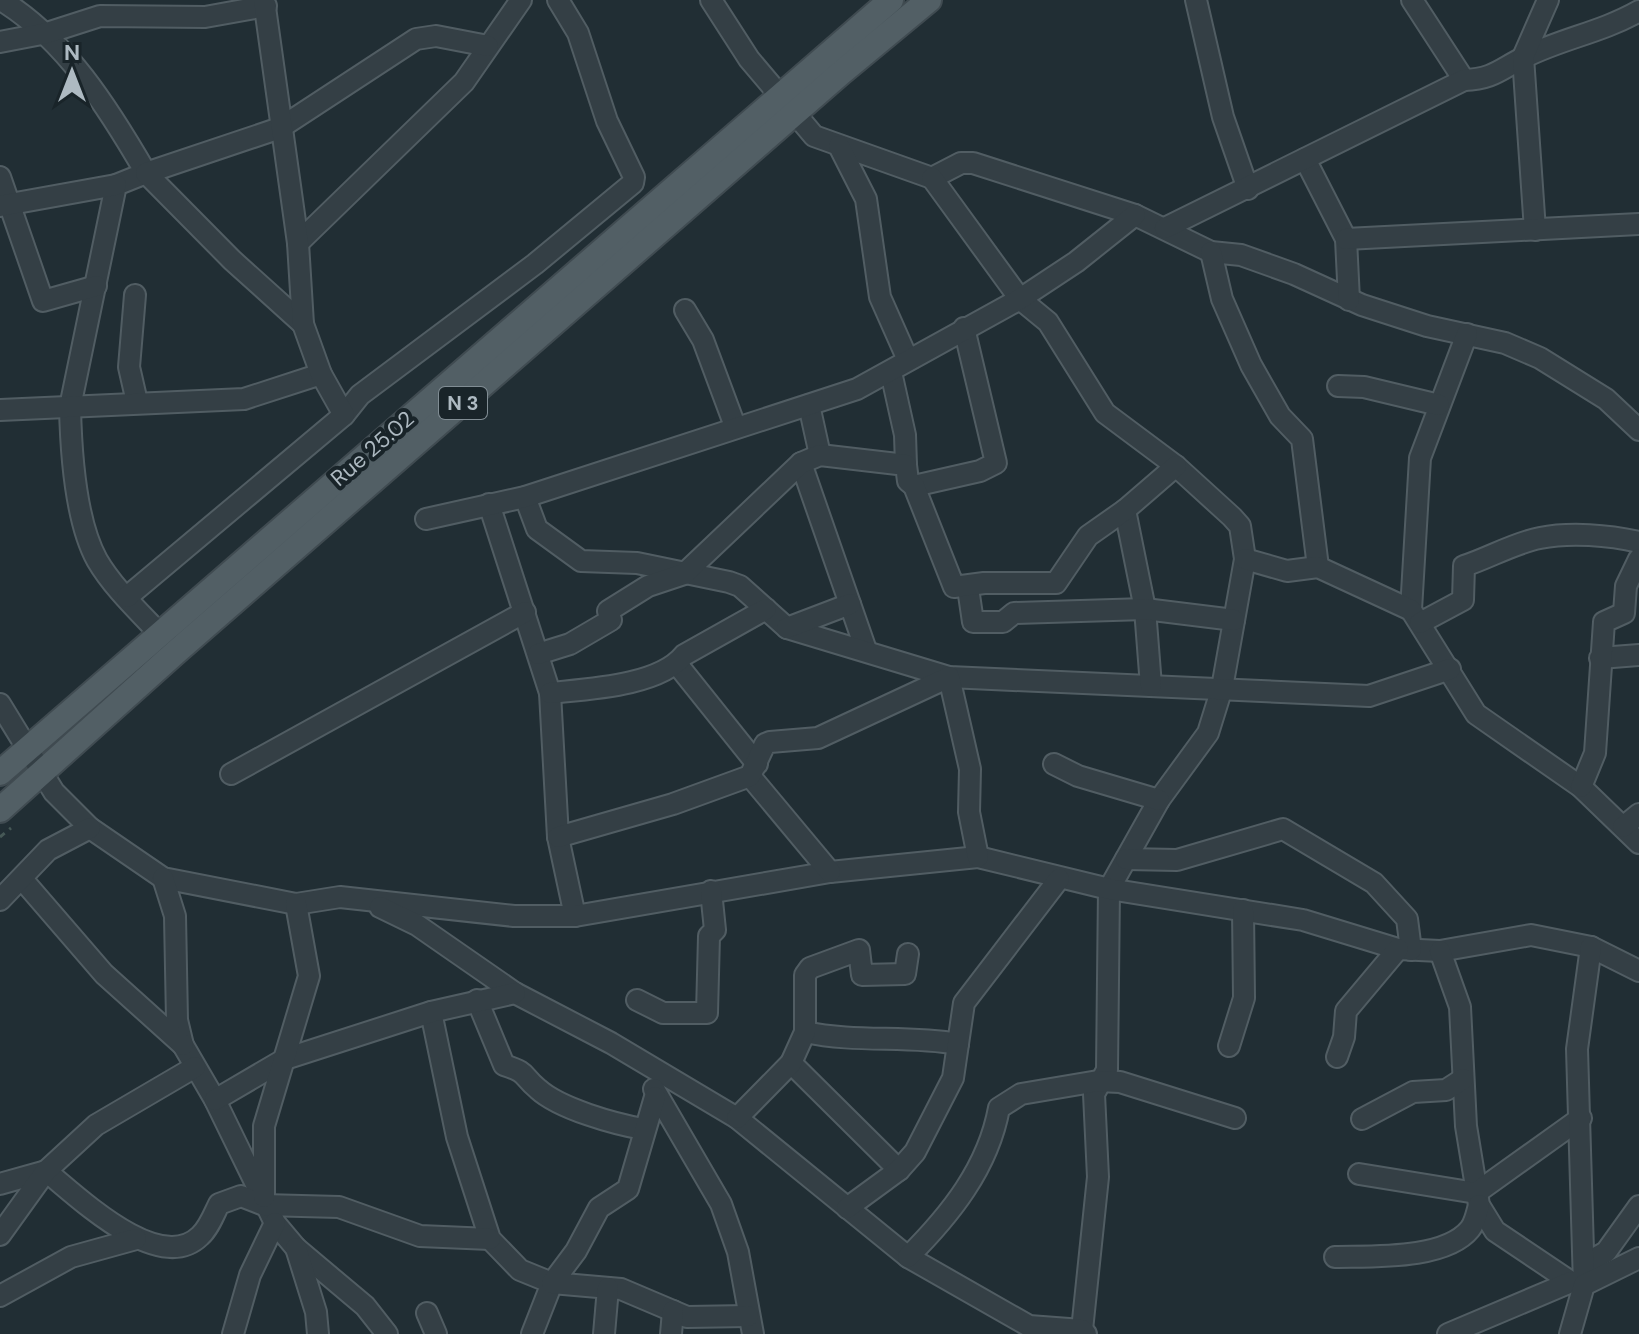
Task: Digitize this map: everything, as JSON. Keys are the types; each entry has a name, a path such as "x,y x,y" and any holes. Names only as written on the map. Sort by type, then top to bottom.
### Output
{"main road":[{"name":"Rue 25.02","path":"0,773 158,632 787,105 891,0"},
{"name":"N 3","path":"0,810 787,105 929,0"}],"street":[{"path":"1,0 47,33 123,134 146,173 223,251 303,324"},
{"path":"298,243 464,82 521,0"},
{"path":"127,597 344,415 360,395 535,264 633,183 634,177 607,121 578,33 558,0"},
{"path":"366,900 417,925 515,993 650,1065 737,1118 908,1257 1037,1331 1084,1332 1098,1177 1093,1104 1098,1081 1107,1070 1109,889 1159,800 1204,742 1222,688 1245,559 1240,526 1176,466 1105,413 1048,322 1020,299 932,178 814,136 749,59 711,0"},
{"path":"1196,0 1223,117 1248,189"},
{"path":"1412,0 1464,80"},
{"path":"1535,230 1523,57 1548,0"},
{"path":"0,42 47,33 100,16 213,16 265,3 298,243 303,324 321,374 344,415"},
{"path":"1165,228 1464,80 1495,75 1523,57 1604,30 1639,11"},
{"path":"4,205 116,185 280,128 416,39 436,36 488,46"},
{"path":"839,146 866,199 880,297 900,366 908,481 914,486 954,587 968,588 984,583 1056,583 1088,536 1125,510 1176,466"},
{"path":"1305,159 1346,239 1349,300"},
{"path":"932,178 961,163 973,163 1135,215 1211,252 1241,255 1294,274 1349,300 1427,326 1496,339 1540,358 1606,399 1639,430"},
{"path":"0,177 4,205 43,301 96,286"},
{"path":"116,185 70,407 73,466 88,536 99,563 176,652"},
{"path":"426,519 525,497 735,426 857,389 1020,299 1076,262 1135,215"},
{"path":"1346,239 1639,224"},
{"path":"1211,252 1222,299 1251,365 1280,416 1302,439 1318,567"},
{"path":"135,295 129,367 137,402"},
{"path":"685,310 703,340 735,426"},
{"path":"914,486 980,471 996,463 964,328"},
{"path":"1416,617 1416,484 1420,458 1467,334"},
{"path":"0,410 244,399 321,374"},
{"path":"1338,386 1364,387 1439,405"},
{"path":"809,405 810,459 850,604 866,650"},
{"path":"538,654 570,644 611,620 608,611 648,586 684,574 810,459 906,465"},
{"path":"525,497 537,529 581,561 637,563 740,586 787,628 949,677 1369,696 1450,669"},
{"path":"489,504 550,693 558,837 575,916"},
{"path":"1125,510 1145,609 1151,686"},
{"path":"1416,617 1463,600 1464,566 1542,537 1612,536 1639,542"},
{"path":"1245,559 1287,571 1318,567 1416,617 1476,714 1631,821 1639,843"},
{"path":"1581,787 1595,753 1604,622 1624,613 1626,586 1639,559"},
{"path":"968,588 973,622 1003,622 1014,613 1145,609 1234,620"},
{"path":"787,628 850,604"},
{"path":"550,693 623,684 677,664 684,655 766,609"},
{"path":"231,774 525,612"},
{"path":"1600,658 1639,655"},
{"path":"677,664 830,872"},
{"path":"558,837 673,804 754,770 765,744 818,738 949,677"},
{"path":"949,677 970,769 969,812 978,857"},
{"path":"0,704 54,792 90,828 163,878 296,904 340,897 514,916 575,916 830,872 978,857 1109,889 1303,920 1404,950 1440,951 1517,935 1591,947 1639,971"},
{"path":"1054,764 1078,776 1159,800"},
{"path":"0,900 48,850 90,828"},
{"path":"1126,859 1177,860 1283,829 1374,883 1407,919 1404,950 1346,1011 1344,1037 1337,1057"},
{"path":"163,878 175,916 177,1020 183,1045 215,1100 275,1223 296,1248 365,1306 387,1334"},
{"path":"22,879 104,974 183,1045"},
{"path":"847,1208 899,1170 921,1144 948,1089 964,1003 1059,879"},
{"path":"637,1000 663,1013 707,1013 709,936 715,930 711,891"},
{"path":"264,1205 264,1126 309,976 296,904"},
{"path":"1229,1046 1244,998 1243,910"},
{"path":"1570,1334 1578,1284 1585,1264 1577,1049 1591,947"},
{"path":"737,1118 791,1063 805,1032 805,975 810,968 859,950 862,975 905,974 908,954"},
{"path":"1335,1257 1386,1256 1445,1247 1471,1229 1478,1199 1463,1079 1460,1007 1440,951"},
{"path":"215,1100 285,1059 431,1012 515,993"},
{"path":"477,1000 504,1065 525,1072 538,1090 606,1123 643,1129"},
{"path":"431,1012 457,1137 490,1239 520,1270 552,1283 621,1289 687,1317 750,1325 738,1252 721,1204 655,1097 650,1065"},
{"path":"805,1032 842,1040 919,1037 958,1044"},
{"path":"791,1063 899,1170"},
{"path":"0,1235 46,1171 96,1125 195,1067"},
{"path":"1362,1119 1413,1092 1446,1090 1463,1079"},
{"path":"908,1257 943,1222 963,1192 993,1134 999,1108 1021,1094 1098,1081 1120,1082 1235,1118"},
{"path":"532,1334 552,1283 576,1251 599,1208 628,1189 643,1129 655,1097"},
{"path":"1478,1199 1581,1118"},
{"path":"46,1171 136,1239 158,1246 183,1246 200,1236 219,1204 241,1196 264,1205 339,1207 420,1236 490,1239"},
{"path":"0,1184 46,1171"},
{"path":"1359,1174 1478,1199"},
{"path":"1478,1199 1495,1231 1578,1284"},
{"path":"1585,1264 1606,1252 1639,1206"},
{"path":"233,1334 250,1275 275,1223"},
{"path":"0,1296 71,1257 136,1239"},
{"path":"296,1248 316,1312 318,1334"},
{"path":"1448,1334 1639,1258"},
{"path":"604,1334 608,1288"},
{"path":"671,1334 673,1311"},
{"path":"427,1313 436,1334"}]}
